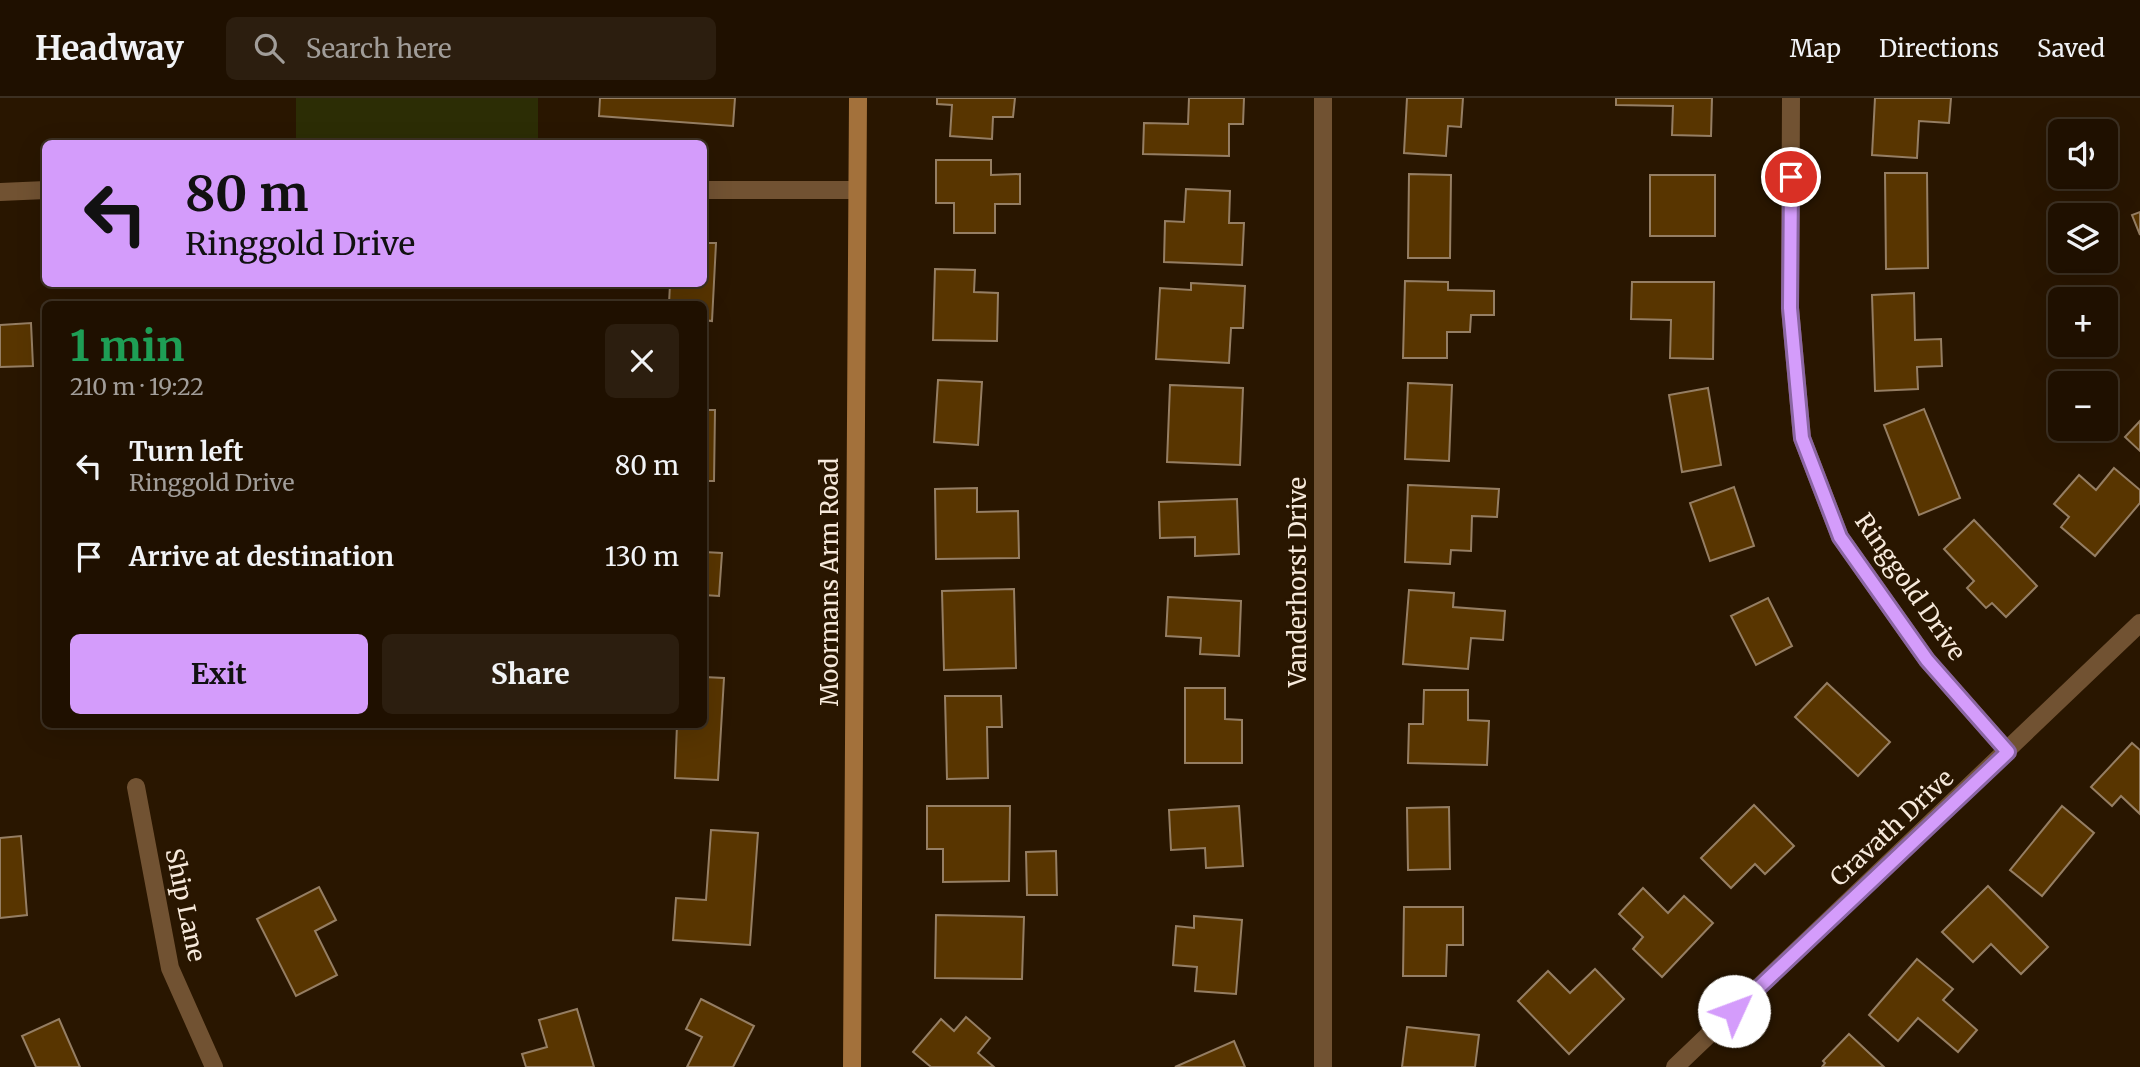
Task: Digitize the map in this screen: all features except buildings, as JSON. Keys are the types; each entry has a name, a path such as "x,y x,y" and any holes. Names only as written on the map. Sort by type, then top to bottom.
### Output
{"street":[{"name":"Moormans Arm Road","path":"852,1067 858,98"},
{"name":"Vanderhorst Drive","path":"1322,1067 1323,98"},
{"name":"Ringgold Drive","path":"1791,98 1790,308 1802,438 1840,537 1927,660 2008,752"},
{"path":"0,192 42,190"},
{"path":"707,190 857,190"},
{"name":"Cravath Drive","path":"1675,1067 2008,752 2140,623"},
{"name":"Ship Lane","path":"136,787 170,968 214,1067"}],"shaded area":[{"path":"296,98 538,98 538,140 296,140"}],"route":[{"path":"1734,1011 2008,752 1927,660 1840,537 1802,438 1790,308 1791,177"}]}
